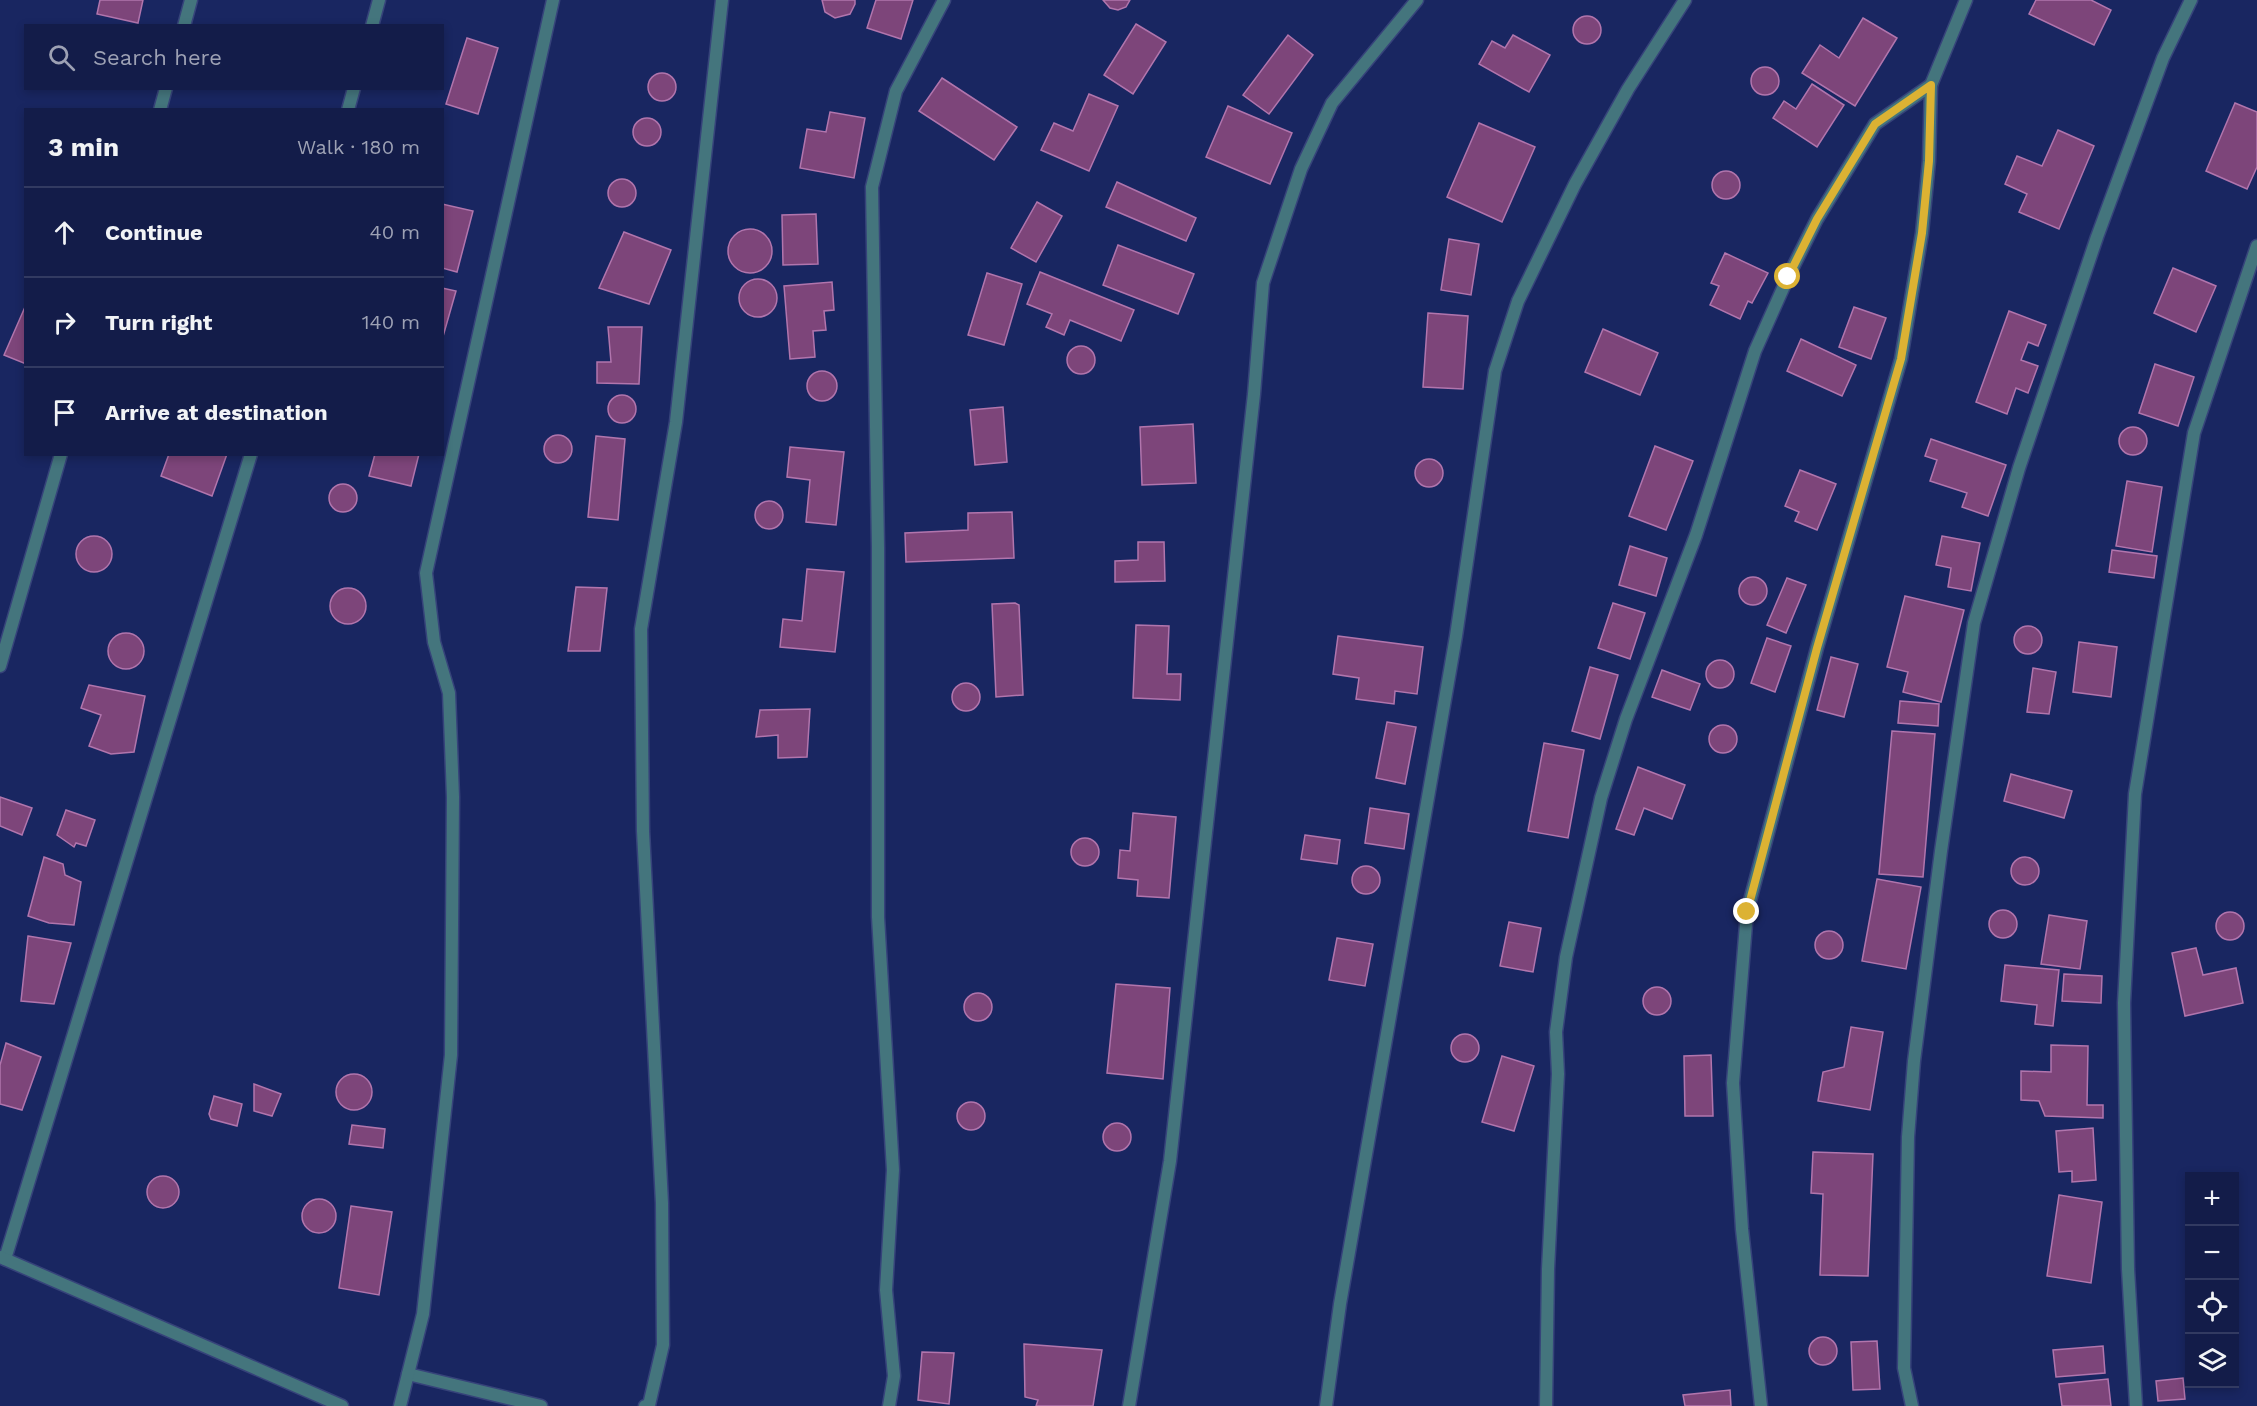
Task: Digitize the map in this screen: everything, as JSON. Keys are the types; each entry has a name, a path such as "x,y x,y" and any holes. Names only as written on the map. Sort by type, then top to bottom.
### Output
{"street":[{"path":"185,24 191,0"},
{"path":"373,24 379,0"},
{"path":"400,1406 423,1314 451,1055 453,797 449,693 434,642 426,573 553,0"},
{"path":"645,1406 649,1405 663,1345 661,1191 643,831 641,629 676,423 722,0"},
{"path":"889,1406 894,1376 886,1290 893,1170 878,917 878,547 872,187 896,91 944,0"},
{"path":"1129,1406 1170,1161 1254,394 1263,283 1301,169 1332,104 1417,0"},
{"path":"1326,1406 1340,1304 1456,636 1495,371 1518,301 1575,184 1628,89 1685,0"},
{"path":"1761,1406 1742,1229 1733,1083 1747,912 1817,648 1901,359 1922,233 1929,161 1931,85 1966,0"},
{"path":"1912,1406 1904,1368 1911,1104 1941,852 1974,623 2019,468 2097,237 2163,58 2190,0"},
{"path":"1546,1406 1548,1269 1558,1074 1556,1032 1566,957 1601,798 1626,719 1696,535 1755,351 1788,277 1817,219 1875,124 1931,85"},
{"path":"161,108 165,90"},
{"path":"349,108 353,90"},
{"path":"2136,1406 2128,1269 2124,1003 2135,794 2194,434 2257,246"},
{"path":"0,666 60,456"},
{"path":"250,456 2,1258 342,1406"},
{"path":"408,1374 541,1406"}],"building":[{"path":"100,0 143,0 138,23 97,14"},
{"path":"822,0 855,0 855,4 850,14 835,18 825,12"},
{"path":"876,0 913,0 901,39 867,28"},
{"path":"1103,0 1130,0 1126,7 1118,10 1110,8"},
{"path":"2036,0 2091,0 2111,10 2094,45 2029,14"},
{"path":"1587,16 1597,20 1601,30 1597,40 1587,44 1577,40 1573,30 1577,20"},
{"path":"1863,18 1897,38 1855,106 1802,73 1820,45 1839,58"},
{"path":"1136,24 1166,42 1133,94 1104,75"},
{"path":"1288,35 1313,55 1269,114 1243,95"},
{"path":"1513,35 1550,55 1529,92 1479,64 1492,41 1505,48"},
{"path":"467,38 498,48 478,114 446,104"},
{"path":"1765,67 1775,71 1779,81 1775,91 1765,95 1755,91 1751,81 1755,71"},
{"path":"662,73 672,77 676,87 672,97 662,101 652,97 648,87 652,77"},
{"path":"942,78 1017,127 994,160 919,111"},
{"path":"1812,84 1844,105 1817,147 1773,118 1784,101 1796,109"},
{"path":"1089,94 1118,106 1089,171 1041,150 1054,123 1073,131"},
{"path":"2235,103 2257,112 2257,167 2247,189 2206,171"},
{"path":"1228,106 1292,133 1270,184 1206,157"},
{"path":"830,112 865,118 854,178 800,168 807,129 826,132"},
{"path":"647,118 657,122 661,132 657,142 647,146 637,142 633,132 637,122"},
{"path":"1479,123 1535,147 1502,222 1447,197"},
{"path":"2058,130 2094,146 2059,229 2019,212 2027,194 2005,184 2017,156 2042,166"},
{"path":"1726,171 1736,175 1740,185 1736,195 1726,199 1716,195 1712,185 1716,175"},
{"path":"622,179 632,183 636,193 632,203 622,207 612,203 608,193 612,183"},
{"path":"1117,182 1196,218 1186,241 1106,207"},
{"path":"1037,202 1062,216 1036,262 1011,248"},
{"path":"444,204 473,211 457,272 444,269"},
{"path":"816,214 818,264 783,265 782,215"},
{"path":"750,229 765,236 772,251 765,266 750,273 735,266 728,251 735,236"},
{"path":"624,232 671,250 649,304 599,288"},
{"path":"1449,239 1479,244 1471,295 1441,290"},
{"path":"1118,245 1194,274 1178,314 1103,285"},
{"path":"1725,253 1768,273 1752,303 1748,301 1740,319 1710,305 1719,286 1711,283"},
{"path":"2173,268 2216,286 2196,332 2154,313"},
{"path":"1040,272 1134,310 1121,341 1070,320 1064,335 1046,327 1052,314 1027,304"},
{"path":"987,273 1022,284 1004,345 968,335"},
{"path":"758,279 771,285 777,298 771,311 758,317 745,311 739,298 745,285"},
{"path":"832,282 834,310 824,311 826,330 813,331 815,357 790,359 784,286"},
{"path":"444,288 456,291 444,333"},
{"path":"1854,307 1886,318 1871,359 1839,347"},
{"path":"24,309 24,363 4,355"},
{"path":"2009,311 2046,325 2038,346 2028,342 2021,360 2038,366 2028,393 2016,388 2007,414 1976,402"},
{"path":"1428,313 1468,316 1463,389 1423,387"},
{"path":"608,327 642,327 639,384 597,383 597,362 611,362"},
{"path":"1603,329 1658,353 1640,395 1585,372"},
{"path":"1801,339 1856,365 1842,396 1787,371"},
{"path":"1081,346 1091,350 1095,360 1091,370 1081,374 1071,370 1067,360 1071,350"},
{"path":"2155,364 2194,377 2178,426 2139,413"},
{"path":"822,371 833,375 837,386 833,397 822,401 811,397 807,386 811,375"},
{"path":"622,395 632,399 636,409 632,419 622,423 612,419 608,409 612,399"},
{"path":"1003,407 1007,462 975,465 970,410"},
{"path":"1193,424 1196,483 1142,485 1140,427"},
{"path":"2133,427 2143,431 2147,441 2143,451 2133,455 2123,451 2119,441 2123,431"},
{"path":"558,435 568,439 572,449 568,459 558,463 548,459 544,449 548,439"},
{"path":"596,436 625,439 618,520 588,517"},
{"path":"1931,439 2006,465 1988,516 1962,507 1967,493 1930,481 1937,460 1925,456"},
{"path":"1655,446 1693,461 1666,530 1629,516"},
{"path":"790,447 844,452 836,525 806,522 810,480 787,477"},
{"path":"168,456 226,456 212,496 161,476"},
{"path":"374,456 418,456 411,486 369,476"},
{"path":"1429,459 1439,463 1443,473 1439,483 1429,487 1419,483 1415,473 1419,463"},
{"path":"1800,470 1836,484 1817,530 1795,521 1799,512 1785,506"},
{"path":"2127,481 2162,487 2152,552 2116,546"},
{"path":"343,484 353,488 357,498 353,508 343,512 333,508 329,498 333,488"},
{"path":"769,501 779,505 783,515 779,525 769,529 759,525 755,515 759,505"},
{"path":"1012,512 1014,558 906,562 905,533 968,530 968,513"},
{"path":"94,536 107,541 112,554 107,567 94,572 81,567 76,554 81,541"},
{"path":"1942,536 1980,543 1971,591 1948,587 1951,568 1936,565"},
{"path":"1138,542 1164,542 1165,581 1115,582 1115,561 1138,560"},
{"path":"1630,546 1667,558 1656,596 1619,585"},
{"path":"2112,550 2157,556 2154,578 2109,572"},
{"path":"807,569 844,572 835,652 780,647 783,619 802,621"},
{"path":"1753,577 1763,581 1767,591 1763,601 1753,605 1743,601 1739,591 1743,581"},
{"path":"1787,578 1806,585 1786,633 1767,625"},
{"path":"576,587 607,588 600,651 568,651"},
{"path":"348,588 361,593 366,606 361,619 348,624 335,619 330,606 335,593"},
{"path":"1905,596 1964,610 1941,702 1903,692 1908,672 1887,667"},
{"path":"1015,603 1019,605 1023,695 996,697 992,604"},
{"path":"1613,603 1645,613 1630,659 1598,648"},
{"path":"1136,625 1169,626 1167,674 1181,674 1180,700 1133,698"},
{"path":"2028,626 2038,630 2042,640 2038,650 2028,654 2018,650 2014,640 2018,630"},
{"path":"126,633 139,638 144,651 139,664 126,669 113,664 108,651 113,638"},
{"path":"1338,636 1423,647 1417,694 1395,691 1394,704 1356,699 1359,678 1333,674"},
{"path":"1767,638 1791,646 1775,692 1751,683"},
{"path":"2079,642 2117,647 2111,697 2073,692"},
{"path":"1831,657 1858,664 1844,717 1817,710"},
{"path":"1720,660 1730,664 1734,674 1730,684 1720,688 1710,684 1706,674 1710,664"},
{"path":"1590,667 1618,675 1600,739 1572,731"},
{"path":"2033,668 2056,672 2049,714 2027,712"},
{"path":"1662,670 1700,684 1690,710 1652,697"},
{"path":"966,683 976,687 980,697 976,707 966,711 956,707 952,697 956,687"},
{"path":"89,685 145,696 134,752 111,754 89,746 101,715 81,708"},
{"path":"1900,701 1939,704 1938,726 1898,723"},
{"path":"810,709 807,757 778,758 778,735 756,737 760,710"},
{"path":"1387,722 1416,727 1405,784 1376,778"},
{"path":"1723,725 1733,729 1737,739 1733,749 1723,753 1713,749 1709,739 1713,729"},
{"path":"1892,731 1935,734 1923,877 1879,874"},
{"path":"1544,743 1584,750 1568,838 1528,831"},
{"path":"1638,767 1685,785 1672,819 1644,808 1634,835 1616,829"},
{"path":"2011,774 2072,791 2064,818 2004,801"},
{"path":"0,797 32,808 22,835 0,826"},
{"path":"1370,808 1409,814 1404,849 1365,843"},
{"path":"66,810 95,820 86,846 76,843 74,847 57,835"},
{"path":"1133,813 1176,817 1169,898 1137,896 1138,880 1118,878 1120,850 1130,851"},
{"path":"1305,835 1340,840 1337,864 1301,859"},
{"path":"1085,838 1095,842 1099,852 1095,862 1085,866 1075,862 1071,852 1075,842"},
{"path":"44,857 63,864 65,875 81,882 74,925 49,923 28,916"},
{"path":"2025,857 2035,861 2039,871 2035,881 2025,885 2015,881 2011,871 2015,861"},
{"path":"1366,866 1376,870 1380,880 1376,890 1366,894 1356,890 1352,880 1356,870"},
{"path":"1877,879 1921,887 1906,969 1862,961"},
{"path":"2003,910 2013,914 2017,924 2013,934 2003,938 1993,934 1989,924 1993,914"},
{"path":"2230,912 2240,916 2244,926 2240,936 2230,940 2220,936 2216,926 2220,916"},
{"path":"2049,915 2087,921 2080,969 2041,964"},
{"path":"1509,922 1541,928 1533,972 1500,966"},
{"path":"1829,931 1839,935 1843,945 1839,955 1829,959 1819,955 1815,945 1819,935"},
{"path":"28,936 71,943 54,1004 21,1001"},
{"path":"1337,938 1373,944 1365,986 1329,980"},
{"path":"2196,948 2203,975 2236,968 2243,1003 2185,1016 2172,953"},
{"path":"2005,965 2059,970 2053,1026 2035,1024 2037,1005 2001,1001"},
{"path":"2064,974 2102,976 2101,1003 2062,1001"},
{"path":"1116,984 1170,988 1163,1079 1107,1073"},
{"path":"1657,987 1667,991 1671,1001 1667,1011 1657,1015 1647,1011 1643,1001 1647,991"},
{"path":"978,993 988,997 992,1007 988,1017 978,1021 968,1017 964,1007 968,997"},
{"path":"1851,1027 1883,1032 1870,1110 1818,1101 1823,1072 1844,1067"},
{"path":"1465,1034 1475,1038 1479,1048 1475,1058 1465,1062 1455,1058 1451,1048 1455,1038"},
{"path":"6,1043 41,1057 22,1110 0,1104 0,1065"},
{"path":"2051,1045 2088,1046 2087,1105 2103,1105 2103,1118 2045,1116 2039,1101 2021,1100 2021,1071 2051,1072"},
{"path":"1711,1055 1713,1116 1685,1116 1684,1056"},
{"path":"1502,1056 1534,1066 1514,1131 1482,1122"},
{"path":"354,1074 367,1079 372,1092 367,1105 354,1110 341,1105 336,1092 341,1079"},
{"path":"254,1084 281,1094 272,1116 254,1111"},
{"path":"214,1096 242,1104 237,1126 211,1119 209,1114"},
{"path":"971,1102 981,1106 985,1116 981,1126 971,1130 961,1126 957,1116 961,1106"},
{"path":"1117,1123 1127,1127 1131,1137 1127,1147 1117,1151 1107,1147 1103,1137 1107,1127"},
{"path":"352,1125 385,1129 383,1148 349,1144"},
{"path":"2093,1128 2096,1180 2072,1182 2072,1171 2059,1172 2056,1131"},
{"path":"1813,1152 1873,1154 1868,1276 1820,1275 1823,1194 1811,1193"},
{"path":"163,1176 174,1181 179,1192 174,1203 163,1208 152,1203 147,1192 152,1181"},
{"path":"2059,1195 2102,1202 2091,1283 2047,1276"},
{"path":"319,1199 331,1204 336,1216 331,1228 319,1233 307,1228 302,1216 307,1204"},
{"path":"351,1206 392,1212 379,1295 339,1288"},
{"path":"1823,1337 1833,1341 1837,1351 1833,1361 1823,1365 1813,1361 1809,1351 1813,1341"},
{"path":"1877,1341 1880,1389 1853,1390 1851,1342"},
{"path":"1024,1344 1102,1350 1093,1406 1036,1406 1038,1400 1025,1397"},
{"path":"2103,1346 2105,1373 2056,1377 2053,1350"},
{"path":"922,1352 954,1353 949,1404 918,1400"},
{"path":"2183,1378 2185,1399 2158,1401 2156,1381"},
{"path":"2108,1379 2111,1406 2062,1406 2059,1384"},
{"path":"1730,1390 1731,1406 1685,1406 1683,1395"}],"route":[{"path":"1747,912 1817,648 1901,359 1922,233 1929,161 1931,85 1875,124 1817,219 1788,277"}]}
